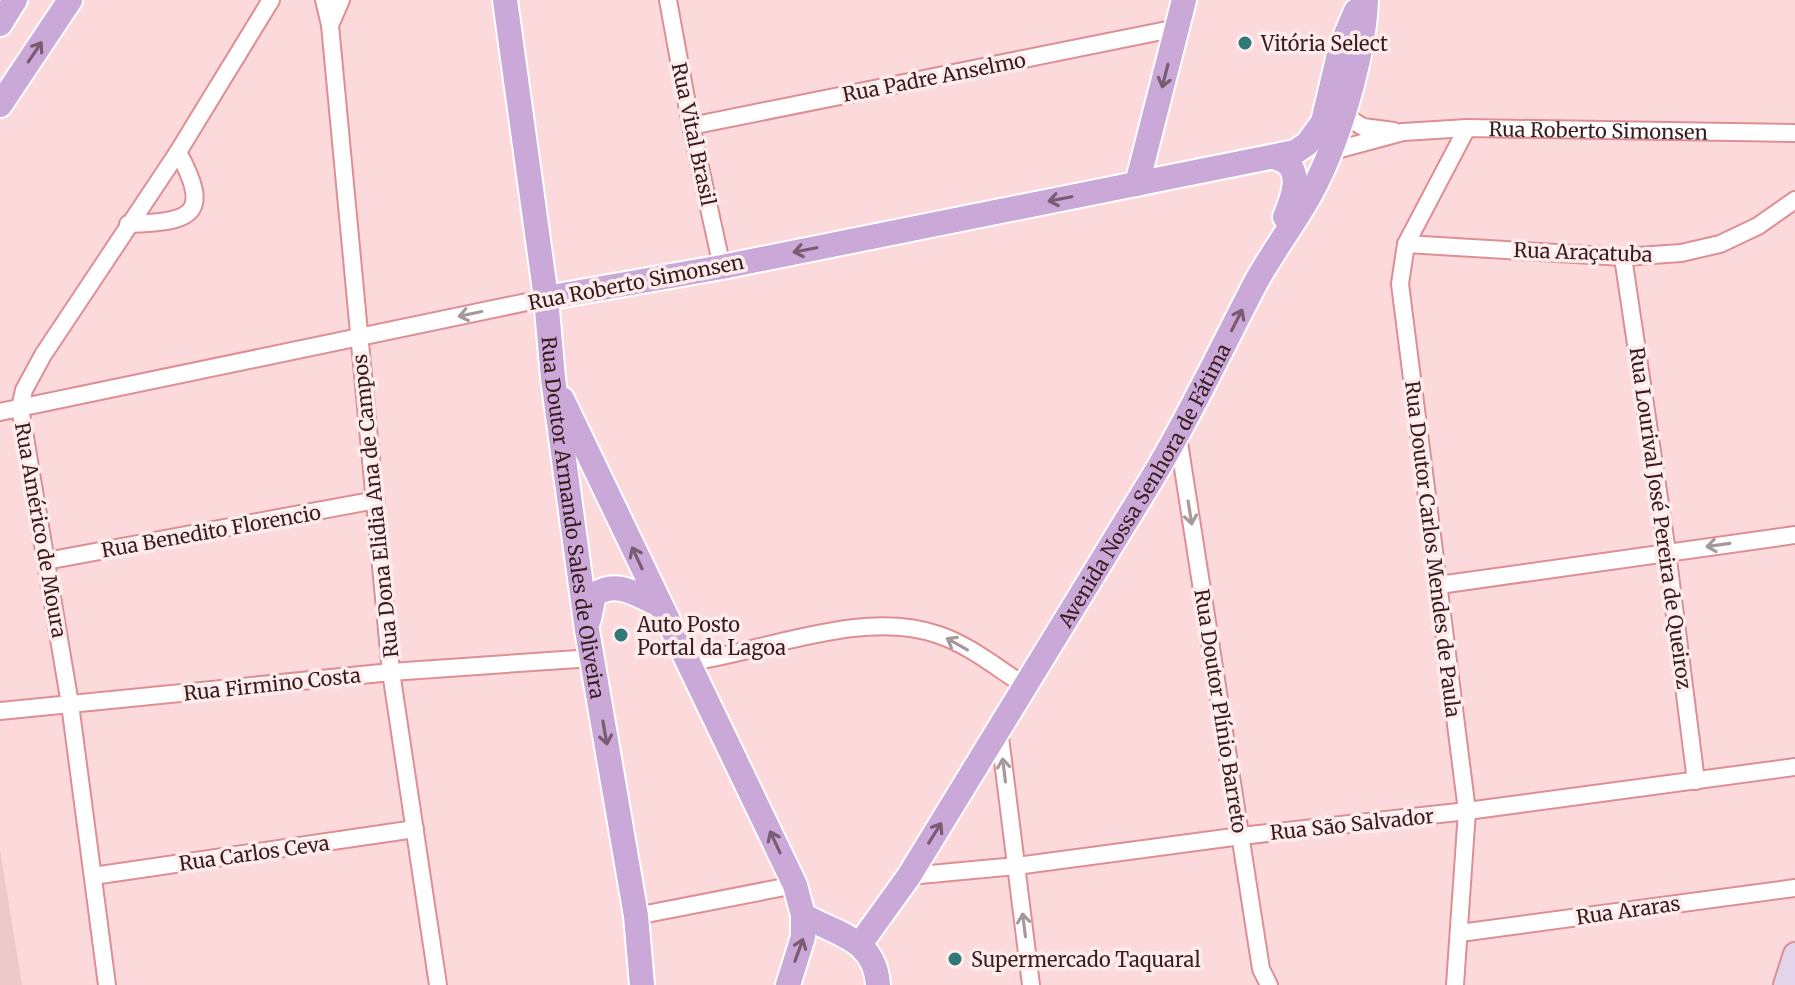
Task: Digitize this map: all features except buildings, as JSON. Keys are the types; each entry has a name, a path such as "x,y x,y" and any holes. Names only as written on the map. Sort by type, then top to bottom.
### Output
{"main road":[{"path":"0,24 15,0"},
{"path":"0,105 70,0"},
{"name":"Rua Doutor Armando Sales de Oliveira","path":"505,0 587,630 636,916 642,985"},
{"path":"1137,184 1184,0"},
{"name":"Avenida Nossa Senhora de Fátima","path":"860,944 909,876 1178,436 1269,259 1305,203 1329,152 1342,114 1357,55 1363,0"},
{"name":"Avenida Nossa Senhora de Fátima","path":"1273,157 1295,152 1319,130 1341,46 1363,0"},
{"path":"1273,157 1308,157 1329,152"},
{"path":"1269,259 1296,182 1291,167 1273,157"},
{"name":"Rua Roberto Simonsen","path":"546,298 722,267 1273,157"},
{"path":"553,378 795,885 803,915 803,937 788,985"},
{"path":"587,630 594,595 603,588 616,586 660,605"},
{"path":"803,915 860,944 871,956 878,985"},
{"path":"1785,985 1795,954"}],"street":[{"name":"Rua Américo de Moura","path":"107,985 70,704 20,408 24,390 43,355 178,152 271,0"},
{"name":"Rua Dona Elidia Ana de Campos","path":"324,0 330,25 391,672 438,985"},
{"name":"Rua Dona Elidia Ana de Campos","path":"330,25 341,0"},
{"name":"Rua Vital Brasil","path":"668,0 691,126 722,267"},
{"name":"Rua Padre Anselmo","path":"691,126 1177,28"},
{"name":"Rua Roberto Simonsen","path":"1342,114 1363,127 1403,132 1467,128 1795,133"},
{"name":"Rua Doutor Carlos Mendes de Paula","path":"1455,985 1467,811 1400,284 1406,244 1467,128"},
{"name":"Rua Roberto Simonsen","path":"1329,152 1403,132"},
{"path":"128,224 168,223 185,217 195,206 195,190 178,152"},
{"name":"Rua Araçatuba","path":"1406,244 1623,257 1681,253 1720,244 1758,226 1795,200"},
{"name":"Rua Lourival José Pereira de Queiroz","path":"1623,257 1667,552 1696,781"},
{"name":"Rua Roberto Simonsen","path":"0,412 546,298"},
{"name":"Rua Doutor Plínio Barreto","path":"1178,436 1261,969 1269,985"},
{"name":"Rua Benedito Florencio","path":"46,561 376,500"},
{"path":"1439,585 1795,535"},
{"path":"690,662 850,627 912,628 940,635 1024,685"},
{"name":"Rua Firmino Costa","path":"0,711 391,672 592,658"},
{"path":"999,729 1031,985"},
{"name":"Rua São Salvador","path":"909,876 1016,866 1241,836 1467,811 1795,767"},
{"name":"Rua Carlos Ceva","path":"93,876 415,829"},
{"path":"636,916 795,885"},
{"name":"Rua Araras","path":"1460,933 1795,888"}],"shaded area":[{"path":"0,850 22,985 0,985"}],"place":[{"name":"Vitória Select","path":"1245,43"},
{"name":"Auto Posto Portal da Lagoa","path":"621,635"},
{"name":"Supermercado Taquaral","path":"955,959"}]}
